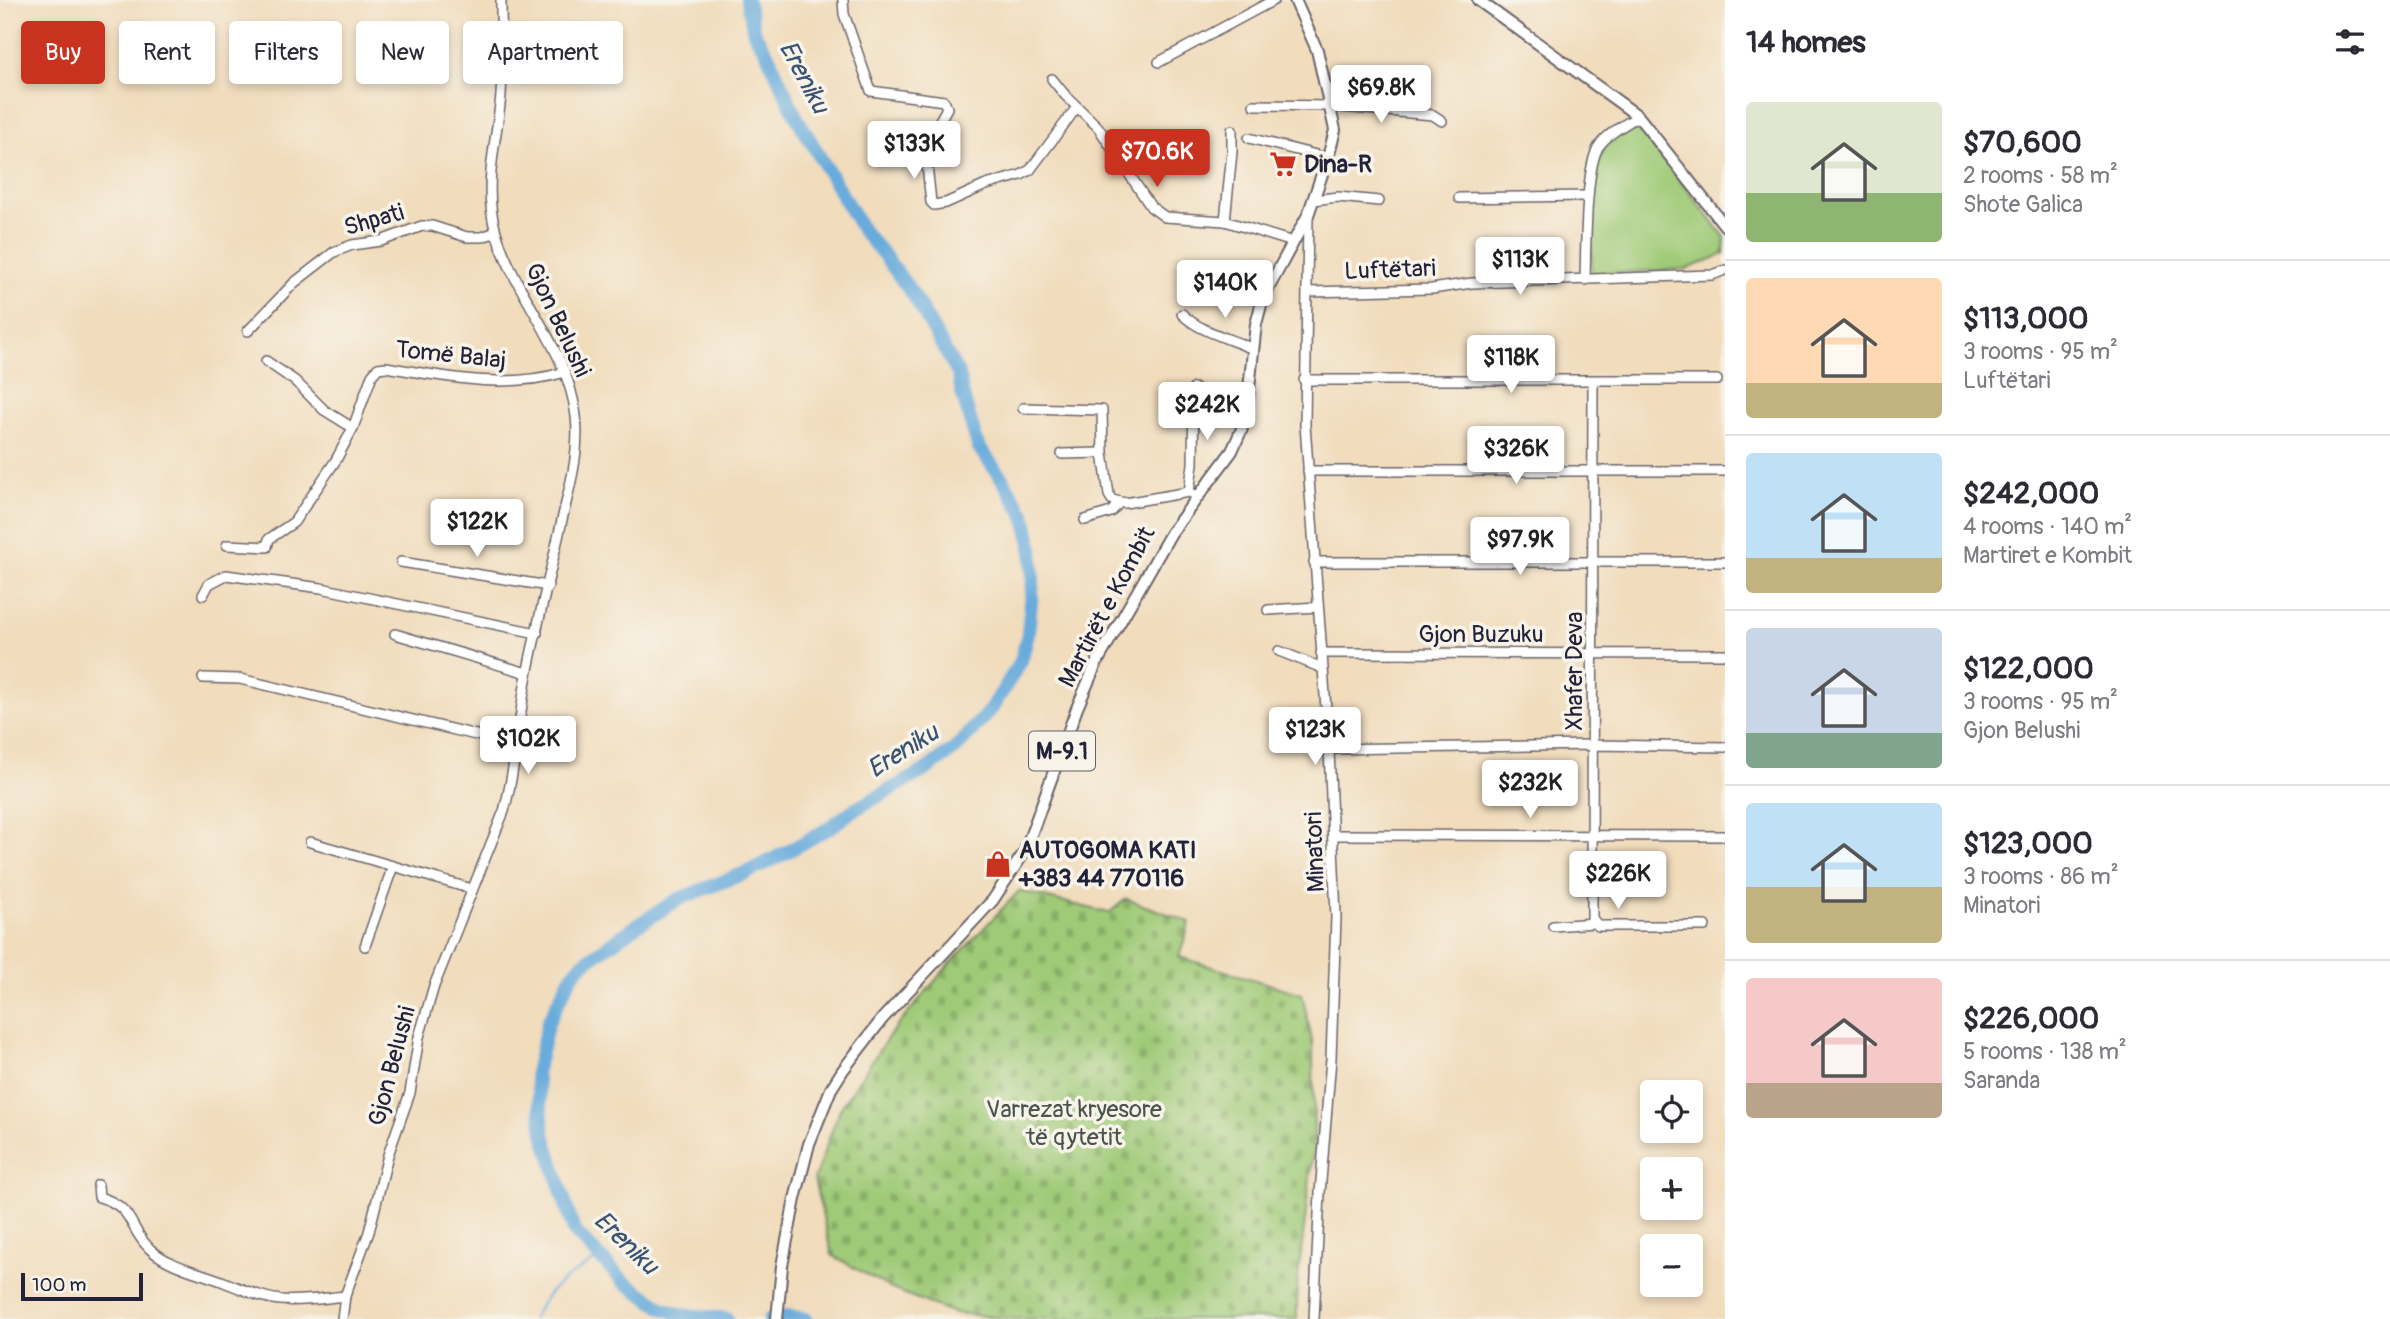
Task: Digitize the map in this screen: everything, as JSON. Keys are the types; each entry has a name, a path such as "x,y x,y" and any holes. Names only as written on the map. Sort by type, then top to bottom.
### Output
{"main road":[{"name":"Martirët e Kombit","path":"777,1319 782,1266 795,1199 809,1144 831,1089 883,1018 993,900 1025,851 1077,708 1096,664 1193,494 1232,451 1241,431 1246,416 1255,324 1263,298 1308,215 1335,130 1317,50 1295,0"},
{"path":"1478,0 1638,116 1725,226"}],"street":[{"name":"Gjon Belushi","path":"342,1319 345,1296 369,1232 387,1155 410,1093 419,1037 434,986 503,811 518,745 527,673 576,466 576,418 565,372 519,286 496,232 489,201 489,176 501,93 501,0"},
{"path":"843,0 844,14 871,91 944,101 947,104 925,147 931,202 934,205 946,203 964,193 1030,170 1077,107"},
{"path":"1159,62 1274,0"},
{"path":"1052,79 1098,127 1151,206 1165,217 1225,221 1293,242"},
{"path":"1254,106 1330,106 1433,115 1442,121"},
{"path":"1585,280 1588,196 1598,147 1638,116"},
{"path":"1225,221 1232,130"},
{"path":"1249,138 1328,158"},
{"path":"1459,198 1588,196"},
{"path":"1313,200 1338,197 1379,201"},
{"name":"Minatori","path":"1308,215 1304,380 1334,835 1334,980 1314,1319"},
{"name":"Shpati","path":"248,331 295,284 334,252 352,245 380,241 422,226 432,226 467,237 481,237 496,232"},
{"name":"Luftëtari","path":"1308,292 1432,289 1472,283 1712,275 1725,270"},
{"path":"1182,314 1191,323 1206,331 1253,349"},
{"path":"266,361 295,381 324,410 353,428"},
{"name":"Tomë Balaj","path":"227,545 267,547 269,539 294,522 336,460 353,428 372,374 377,368 506,382 549,377 565,372"},
{"path":"1304,380 1717,380"},
{"name":"Xhafer Deva","path":"1593,381 1594,923"},
{"path":"1023,408 1102,410 1103,453 1109,495 1119,503 1193,494 1194,388"},
{"path":"1062,454 1103,453"},
{"path":"1308,471 1725,471"},
{"path":"1085,520 1111,512 1119,503"},
{"path":"401,562 548,586"},
{"path":"1314,562 1725,562"},
{"path":"203,595 209,584 226,575 321,588 537,633"},
{"path":"1268,610 1318,607"},
{"path":"395,634 527,673"},
{"path":"1279,651 1322,668"},
{"name":"Gjon Buzuku","path":"1321,653 1725,654"},
{"path":"203,678 240,679 518,745"},
{"path":"1329,749 1593,744 1725,747"},
{"path":"1334,835 1725,836"},
{"path":"310,842 472,889"},
{"path":"365,946 393,866"},
{"path":"1553,926 1594,923 1598,926 1705,926"},
{"path":"98,1185 99,1197 112,1200 123,1208 141,1239 152,1251 169,1261 251,1293 279,1300 345,1296"}],"green space":[{"path":"1636,126 1725,237 1724,254 1687,269 1592,274 1591,206 1595,171 1608,144"},
{"name":"Varrezat kryesore të qytetit","path":"1019,891 1109,913 1126,899 1190,922 1179,957 1302,994 1313,1045 1314,1143 1297,1287 1297,1319 1014,1319 954,1313 892,1289 832,1255 814,1179 840,1109 888,1037 945,969"}],"waterway":[{"name":"Ereniku","path":"727,1319 679,1314 663,1308 623,1281 574,1231 544,1134 536,1073 548,1022 571,977 582,964 636,926 679,899 750,871 785,853 829,828 852,811 924,771 956,748 992,708 1021,661 1028,634 1033,581 1032,547 1025,516 978,446 959,375 914,296 863,231 796,116 766,51 754,33 747,0"},
{"path":"533,1319 553,1290 601,1257"},
{"name":"Ereniku","path":"770,1319 786,1316 806,1319"}],"place":[{"name":"Dina-R","path":"1283,164"},
{"name":"AUTOGOMA KATI +383 44 770116","path":"998,864"}]}
